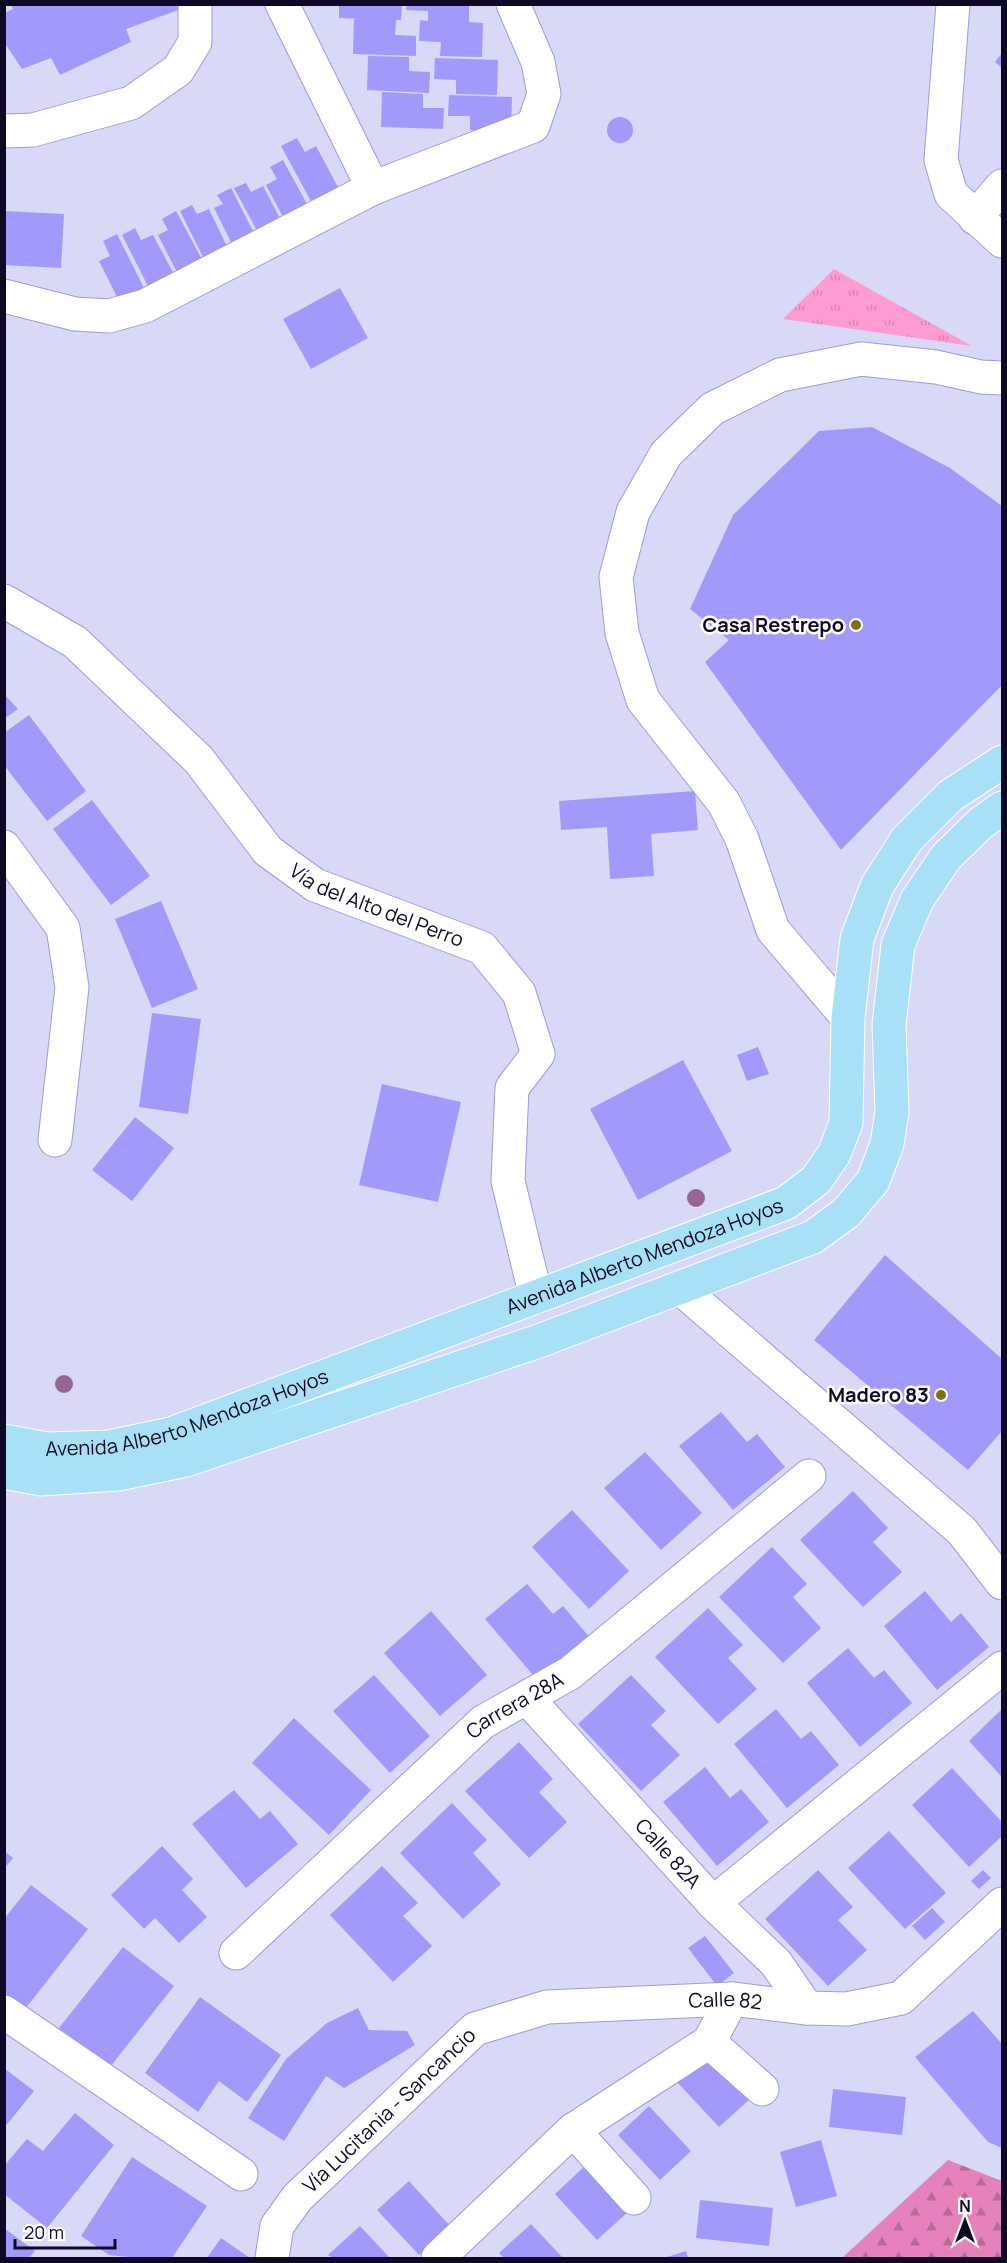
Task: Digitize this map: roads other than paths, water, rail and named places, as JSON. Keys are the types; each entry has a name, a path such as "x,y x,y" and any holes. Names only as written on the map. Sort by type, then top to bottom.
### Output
{"main road":[{"name":"Avenida Alberto Mendoza Hoyos","path":"4,1441 47,1449 109,1447 171,1434 786,1203 816,1180 834,1154 846,1123 848,1018 857,939 877,886 907,839 950,796 1002,762"},
{"name":"Avenida Alberto Mendoza Hoyos","path":"4,1472 41,1479 118,1474 186,1460 539,1341 813,1237 846,1213 873,1181 887,1144 892,1112 889,1025 898,945 917,900 946,857 981,823 1002,808"}],"street":[{"path":"4,131 33,130 131,103 178,70 195,42 195,4"},
{"path":"282,4 373,188"},
{"path":"4,296 75,314 109,316 145,306 373,188 532,126 544,94 538,62 513,4"},
{"path":"952,4 941,160 951,194 1002,241"},
{"path":"975,218 1002,186"},
{"path":"848,1018 773,930 742,839 724,803 643,700 622,633 616,577 633,512 666,454 712,409 780,375 861,359 936,367 992,377"},
{"name":"Vía del Alto del Perro","path":"4,601 75,642 92,658 199,760 268,851 315,885 482,948 519,993 538,1054 512,1088 508,1181 536,1297"},
{"path":"4,848 63,928 72,987 55,1140"},
{"path":"680,1288 962,1532 1002,1582"},
{"name":"Carrera 28A","path":"236,1953 483,1722 570,1673 809,1476"},
{"path":"713,1903 1002,1668"},
{"name":"Calle 82A","path":"527,1698 713,1903 776,1963 807,2008"},
{"name":"Calle 82","path":"547,2007 732,1999 807,2008 847,2009 901,1998 1002,1904"},
{"path":"445,2256 573,2130 709,2042 732,1999"},
{"name":"Vía Lucitania - Sancancio","path":"272,2259 278,2226 297,2198 475,2029 547,2007"},
{"path":"4,2012 241,2174"},
{"path":"709,2042 762,2089"},
{"path":"573,2130 634,2198"}],"place":[{"name":"Casa Restrepo","path":"856,625"},
{"name":"Madero 83","path":"941,1395"}]}
